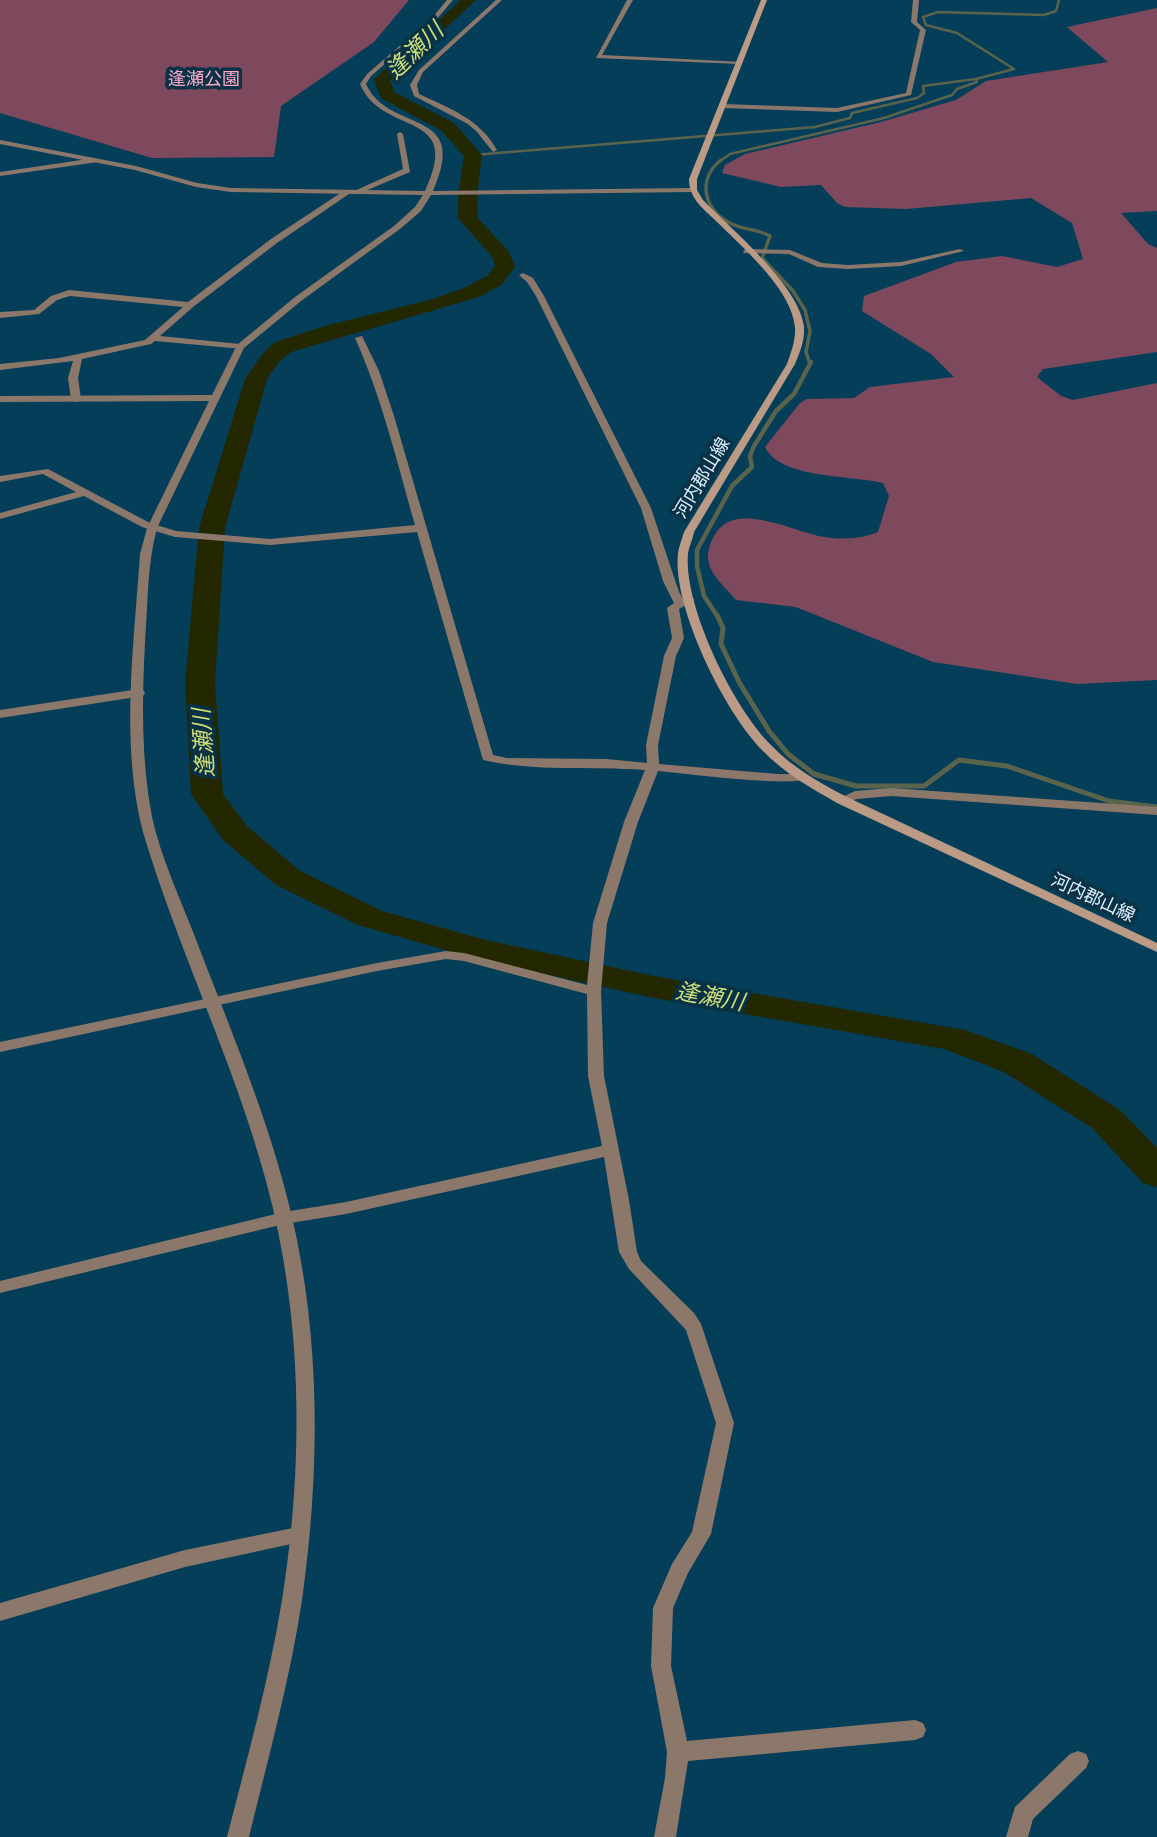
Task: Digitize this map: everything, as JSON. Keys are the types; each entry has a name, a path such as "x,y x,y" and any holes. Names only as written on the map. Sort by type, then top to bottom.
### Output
{"main road":[{"path":"692,190 693,179 764,0"},
{"name":"河内郡山線","path":"692,190 699,201 788,294 799,320 799,338 791,364 690,532 683,553 685,602 727,692 760,741 802,778 842,800 1157,948"}],"street":[{"path":"238,1837 292,1599 305,1408 302,1318 284,1218 260,1134 146,817 138,743 145,554 152,528 240,347 261,326 392,232 434,193 442,152 439,143 425,129 375,104 365,93 363,84 369,75 434,19 450,0"},
{"path":"493,150 488,137 478,127 416,96 412,86 413,80 421,71 499,0"},
{"path":"630,0 598,57 740,62"},
{"path":"723,106 837,110 909,94 923,30 914,22 916,0"},
{"path":"0,367 78,358 132,348 155,338 190,305 274,241 351,192 407,170 400,134"},
{"path":"0,142 95,160 211,187 434,193 692,190"},
{"path":"0,174 95,160"},
{"path":"747,251 790,252 821,265 848,267 901,264 960,251"},
{"path":"523,275 530,280 540,296 646,507 662,552 667,581 685,602 673,608 677,638 670,656 652,745 653,767 631,822 600,923 594,991 596,1076 628,1252 635,1265 688,1318 695,1329 725,1423 701,1534 679,1570 663,1608 661,1666 678,1752 665,1837"},
{"path":"0,315 36,312 54,298 69,293 190,305"},
{"path":"155,338 240,347"},
{"path":"359,338 374,371 389,416 487,757 507,762 606,763 802,778"},
{"path":"76,399 73,378 78,358"},
{"path":"0,399 213,398"},
{"path":"0,479 44,471 152,528 175,534 270,542 421,528"},
{"path":"0,516 86,492"},
{"path":"0,714 139,694"},
{"path":"842,800 855,795 891,792 1157,811"},
{"path":"0,1047 377,967 454,955 594,991"},
{"path":"0,1287 284,1218 325,1212 610,1150"},
{"path":"0,1612 177,1560 249,1542 298,1535"},
{"path":"678,1752 915,1730"},
{"path":"1017,1837 1023,1814 1078,1761"}],"green space":[{"name":"逢瀬公園","path":"0,0 409,0 374,42 281,106 274,157 152,158 0,113"},
{"path":"1157,8 1157,211 1121,213 1148,244 1157,248 1157,352 1043,369 1037,377 1061,396 1073,400 1157,383 1157,680 1077,684 933,662 796,607 736,600 713,573 708,558 712,540 721,527 733,520 763,520 832,538 846,539 878,532 889,496 883,483 800,470 785,465 765,447 800,403 807,399 854,398 870,387 954,377 931,354 862,311 864,296 956,262 1002,256 1057,267 1083,259 1072,223 1031,198 906,209 845,207 837,203 821,185 781,187 722,173 725,165 745,154 881,122 956,100 986,81 1108,62 1067,27"}],"waterway":[{"name":"逢瀬川","path":"469,0 382,79 387,95 448,127 473,155 468,218 502,256 505,267 494,280 471,292 283,347 271,357 256,379 212,528 200,683 207,794 235,833 288,878 370,918 480,949 654,987 952,1038 1018,1063 1106,1119 1157,1173"},
{"path":"976,79 1014,69 957,33 926,25 923,17 938,12 1044,15 1056,11 1059,0"},
{"path":"473,155 815,127 850,118 852,113 917,98 924,93 923,86 976,79"},
{"path":"719,162 730,154 884,118 952,95 957,89 977,82 976,79"},
{"path":"719,162 708,177 706,186 710,203 722,218 732,224 770,236 762,258 793,291 805,310 810,331 806,352 810,364"},
{"path":"718,617 704,596 697,566 697,550 732,486 752,467 750,456 754,446 776,411 794,394 810,364"},
{"path":"718,617 723,628 721,644 739,682 769,731 788,754 814,774 856,786 924,786 959,760 1007,766 1109,801 1157,807"}]}
